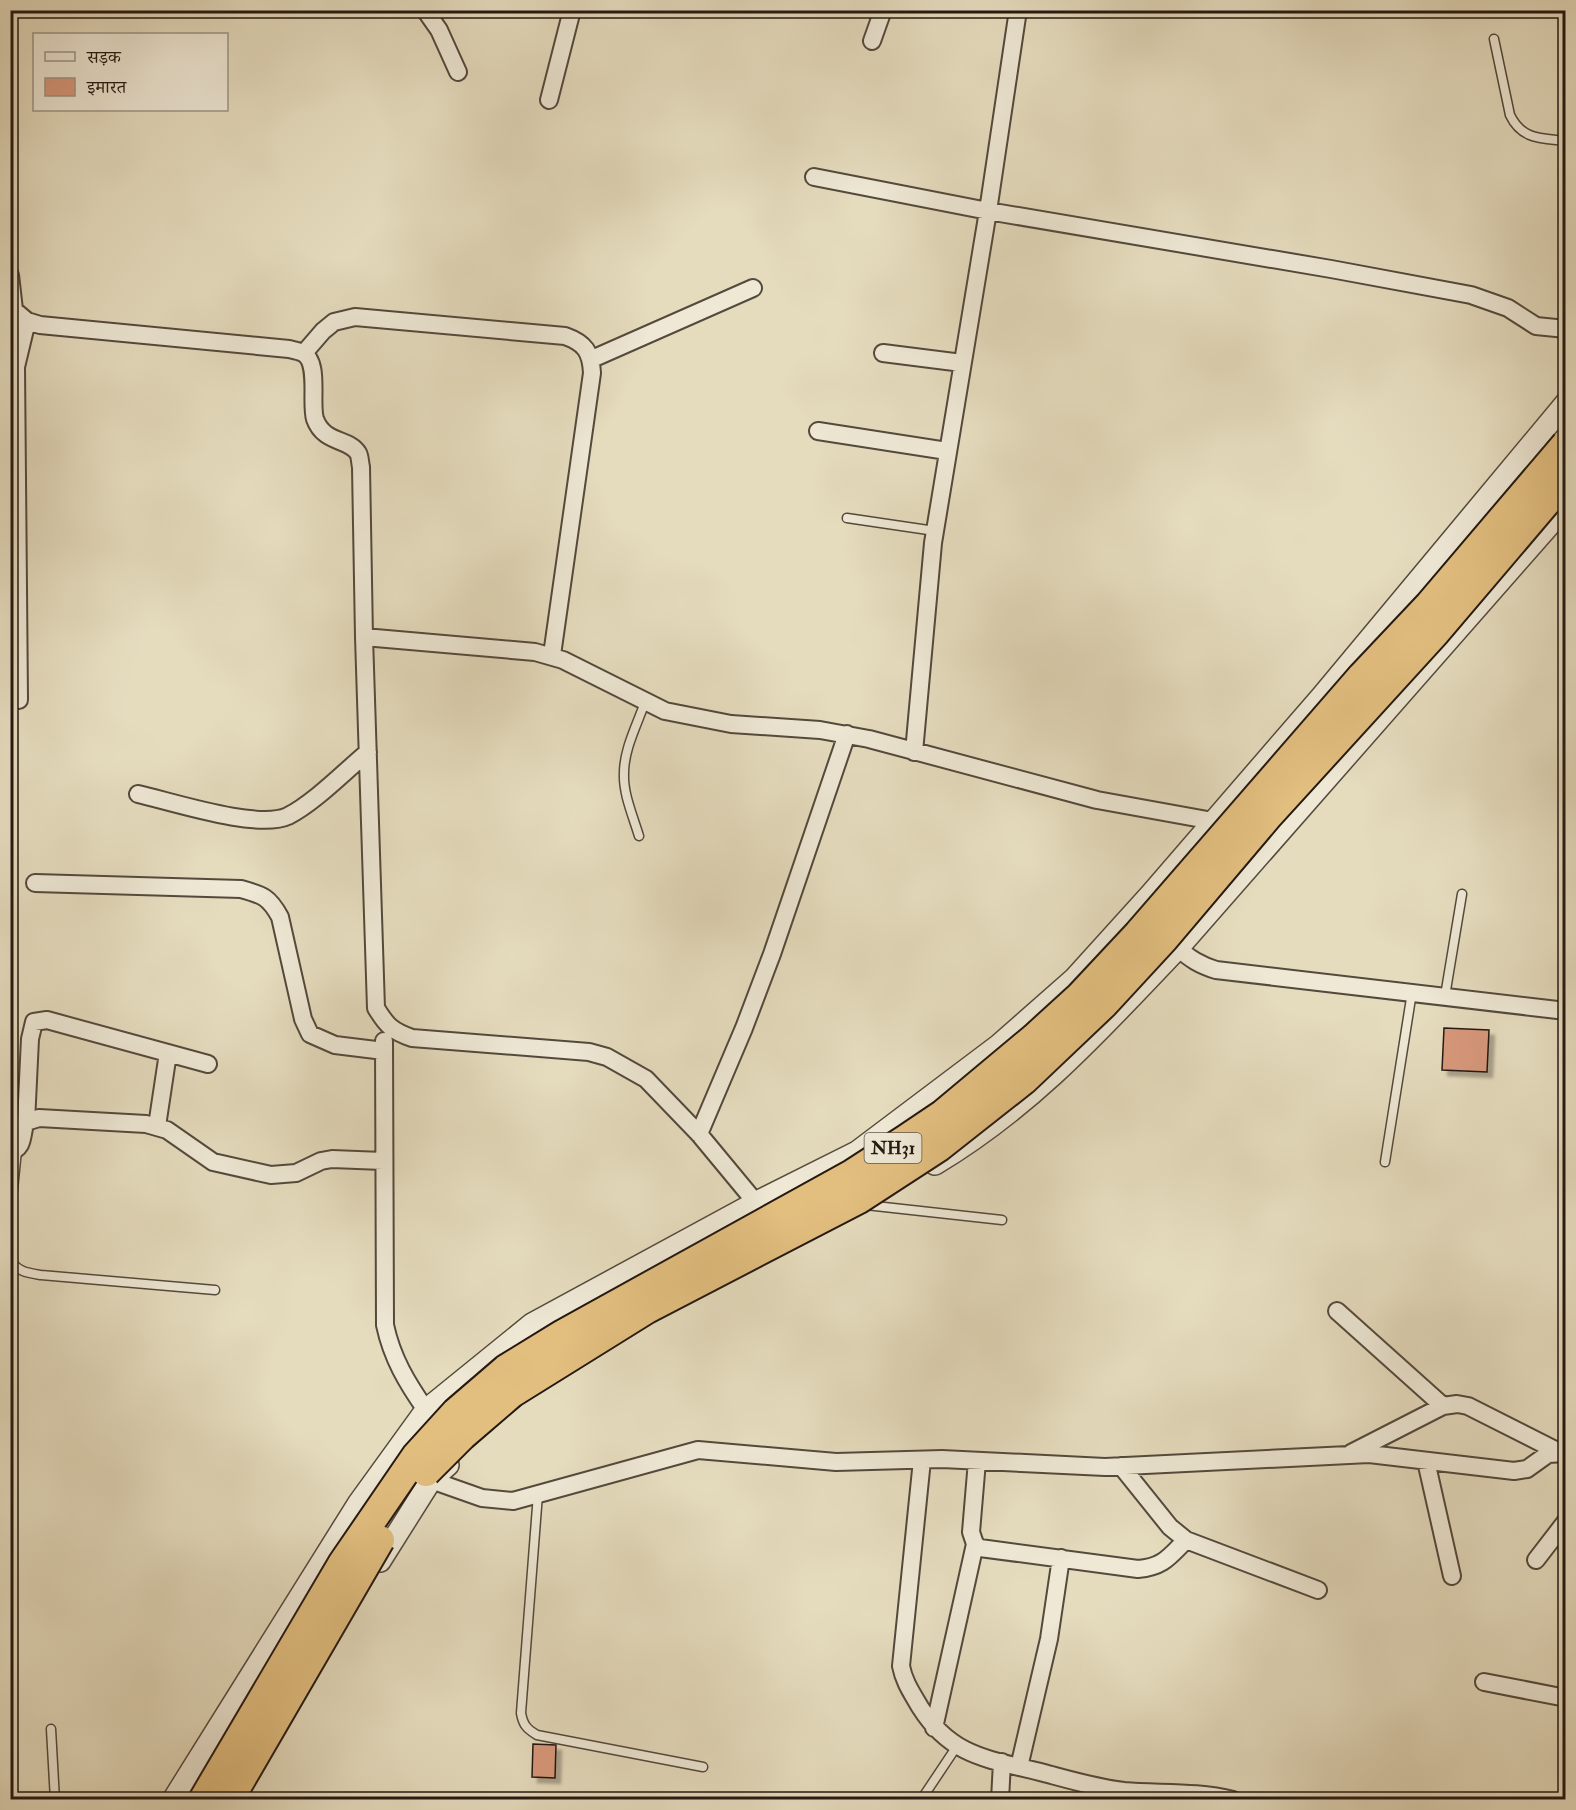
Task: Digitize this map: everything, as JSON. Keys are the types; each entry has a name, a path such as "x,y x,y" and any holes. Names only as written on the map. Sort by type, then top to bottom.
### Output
{"highway":[{"name":"NH31","path":"203,1800 342,1564 416,1456 456,1412 506,1370 563,1334 852,1174 888,1151 943,1114 1034,1038 1080,996 1138,934 1362,676 1429,605 1566,444"},
{"name":"NH31","path":"229,1800 374,1549 428,1470 462,1436 512,1394 647,1309 859,1199 939,1147 1024,1080 1104,1004 1164,939 1269,815 1436,632 1566,479"}],"street":[{"path":"425,10 439,30 458,72"},
{"path":"549,100 572,10"},
{"path":"872,41 883,10"},
{"path":"914,752 934,531 988,211 1018,10"},
{"path":"814,177 988,211 1471,295 1508,308 1536,326 1566,329"},
{"path":"10,275 14,310 27,321 40,326 289,349 304,354 311,363 315,418 321,430 334,440 351,446 358,454 361,467 376,1008 384,1022 396,1033 412,1038 589,1052 607,1057 646,1079 699,1134 755,1203 797,1243"},
{"path":"591,358 753,288"},
{"path":"304,354 323,331 334,322 355,316 565,336 577,340 585,347 591,358 592,373 552,655"},
{"path":"19,700 16,367 27,321"},
{"path":"883,353 962,363"},
{"path":"173,1800 358,1504 426,1410 532,1324 755,1203 857,1152 999,1045 1074,979 1322,696 1566,404"},
{"path":"818,431 947,451"},
{"path":"242,1800 338,1627 431,1480 512,1407 612,1341 866,1205 955,1152 1007,1116 1061,1069 1178,948 1566,506"},
{"path":"364,637 552,655 666,711 711,722 847,734 1097,800 1213,821"},
{"path":"699,1134 768,965 847,734"},
{"path":"138,794 246,820 275,820 301,808 368,752"},
{"path":"35,883 241,889 262,895 272,902 280,917 303,1019 310,1034 335,1045 384,1051"},
{"path":"1178,948 1191,960 1216,969 1566,1011"},
{"path":"14,1151 21,1146 26,1122 30,1039 34,1022 39,1019 208,1064"},
{"path":"384,1022 385,1325 390,1348 398,1368 426,1410"},
{"path":"157,1126 168,1053"},
{"path":"26,1122 39,1118 157,1126 178,1137 213,1162 272,1175 296,1173 321,1161 332,1159 383,1161"},
{"path":"1337,1311 1443,1406"},
{"path":"1349,1454 1443,1406 1457,1404 1468,1406 1562,1452"},
{"path":"431,1480 482,1498 513,1501 698,1450 836,1462 942,1459 1121,1466 1349,1454 1377,1455 1496,1471 1527,1468 1548,1454 1562,1452"},
{"path":"922,1460 901,1666 904,1681 934,1728 957,1746 974,1755 1090,1785 1123,1791 1194,1793 1233,1800"},
{"path":"934,1728 975,1544 971,1532 974,1461"},
{"path":"1426,1461 1452,1576"},
{"path":"1121,1466 1170,1527 1186,1540 1318,1590"},
{"path":"1536,1560 1566,1521"},
{"path":"975,1544 981,1548 1138,1569 1153,1568 1163,1563 1186,1540"},
{"path":"1019,1767 1049,1639 1061,1558"},
{"path":"1484,1682 1566,1698"},
{"path":"1000,1800 1002,1762"}],"lane":[{"path":"1494,39 1510,115 1516,127 1524,134 1566,141"},
{"path":"847,518 934,531"},
{"path":"639,836 626,792 624,775 627,753 645,702"},
{"path":"1445,996 1462,894"},
{"path":"1385,1162 1412,992"},
{"path":"10,1219 14,1151"},
{"path":"866,1205 1002,1220"},
{"path":"10,1259 13,1265 22,1272 41,1275 214,1290"},
{"path":"538,1494 521,1713 523,1722 528,1730 537,1735 703,1767"},
{"path":"51,1729 55,1800"},
{"path":"921,1800 957,1746"}],"building":[{"path":"1444,1028 1489,1030 1487,1072 1442,1070"},
{"path":"533,1744 556,1745 555,1778 532,1777"}]}
